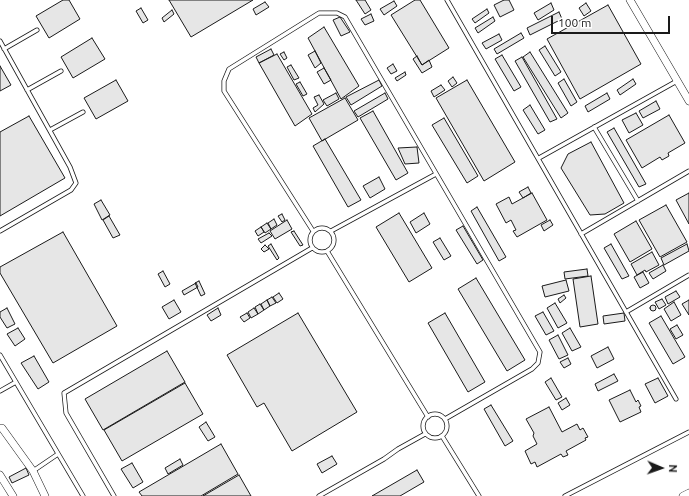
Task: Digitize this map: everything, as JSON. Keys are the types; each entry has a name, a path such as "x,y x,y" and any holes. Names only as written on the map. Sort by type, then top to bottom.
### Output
{"street":[{"path":"630,0 689,99"},
{"path":"0,428 2,428 33,471 45,496"},
{"path":"0,475 13,496"},
{"path":"683,496 689,493"}],"lane":[{"path":"447,0 676,399"},
{"path":"313,231 224,91 224,81 229,68 319,13 337,12 344,17 540,352 538,363 532,369 445,419"},
{"path":"4,49 37,30"},
{"path":"0,41 70,167 76,183 71,190 0,230"},
{"path":"27,90 61,71"},
{"path":"538,158 677,81"},
{"path":"50,130 83,112"},
{"path":"594,127 638,201"},
{"path":"581,234 689,172"},
{"path":"331,231 436,174"},
{"path":"325,227 331,231 334,238 333,246 327,252 319,252 312,248 309,241 313,231 317,228 325,227"},
{"path":"114,496 66,413 64,392 312,248"},
{"path":"327,252 428,417"},
{"path":"626,312 689,275"},
{"path":"0,355 83,496"},
{"path":"0,392 16,382"},
{"path":"435,414 442,416 445,419 447,430 442,436 436,439 428,437 423,427 425,420 435,414"},
{"path":"565,496 689,432"},
{"path":"319,496 426,434"},
{"path":"442,436 479,496"},
{"path":"33,471 58,454"}],"building":[{"path":"63,0 69,0 80,19 49,38 36,16"},
{"path":"169,0 253,0 191,37"},
{"path":"356,0 365,0 371,10 365,14"},
{"path":"415,0 420,0 449,48 422,65 391,15"},
{"path":"504,0 509,0 514,10 500,17 494,5"},
{"path":"394,1 397,6 384,15 380,9"},
{"path":"265,2 269,7 256,15 253,9"},
{"path":"551,3 554,10 538,20 534,13"},
{"path":"586,3 591,11 584,16 579,8"},
{"path":"608,5 641,64 580,99 547,39"},
{"path":"141,8 148,20 143,23 136,11"},
{"path":"487,9 489,13 475,23 472,19"},
{"path":"172,10 174,14 164,22 162,18"},
{"path":"559,12 562,19 530,35 527,28"},
{"path":"371,14 374,21 365,25 361,19"},
{"path":"340,17 350,32 341,36 333,20"},
{"path":"493,17 495,21 478,33 475,28"},
{"path":"324,27 359,86 341,99 308,38"},
{"path":"521,33 524,38 497,54 494,49"},
{"path":"499,34 502,40 486,49 482,43"},
{"path":"92,38 105,59 73,78 61,57"},
{"path":"545,46 561,72 555,76 539,50"},
{"path":"271,49 274,55 259,63 256,57"},
{"path":"315,51 321,63 315,68 308,55"},
{"path":"284,52 287,58 284,60 280,54"},
{"path":"530,52 568,113 561,118 523,57"},
{"path":"277,54 312,114 295,126 259,63"},
{"path":"502,55 521,87 514,91 495,59"},
{"path":"417,56 422,65 429,60 432,67 422,73 413,59"},
{"path":"522,57 557,119 550,122 515,61"},
{"path":"393,64 397,71 391,74 387,68"},
{"path":"291,65 299,78 294,80 287,67"},
{"path":"0,66 11,85 0,91"},
{"path":"324,68 331,80 324,84 317,72"},
{"path":"405,72 406,75 397,81 395,78"},
{"path":"453,77 457,83 452,87 448,81"},
{"path":"564,79 577,102 571,106 558,83"},
{"path":"633,79 636,84 620,95 617,90"},
{"path":"116,80 128,101 96,119 84,98"},
{"path":"379,80 382,86 351,105 346,97"},
{"path":"467,80 515,162 484,181 436,98"},
{"path":"300,82 307,94 303,96 296,84"},
{"path":"441,85 445,90 434,97 431,91"},
{"path":"336,93 339,99 327,106 323,100"},
{"path":"385,93 388,99 358,117 354,111"},
{"path":"607,93 610,99 588,112 585,106"},
{"path":"319,95 324,104 315,112 313,108 318,105 314,97"},
{"path":"345,98 358,120 322,141 309,118"},
{"path":"656,101 660,109 643,118 639,111"},
{"path":"530,105 545,130 538,134 523,110"},
{"path":"373,111 408,173 396,180 360,118"},
{"path":"636,113 643,125 629,133 622,120"},
{"path":"669,115 685,143 668,153 669,156 662,160 660,157 642,168 626,140"},
{"path":"29,116 65,178 0,216 0,132"},
{"path":"444,118 478,176 467,183 432,125"},
{"path":"614,128 646,184 639,187 607,132"},
{"path":"325,139 361,200 348,207 313,146"},
{"path":"591,142 624,203 605,214 590,215 561,168 568,154"},
{"path":"417,147 419,163 405,164 398,148"},
{"path":"379,177 385,189 370,198 363,186"},
{"path":"528,187 531,193 523,198 519,192"},
{"path":"532,193 547,220 517,237 513,231 516,230 511,220 506,223 496,204 509,197 512,204"},
{"path":"689,193 689,224 676,200"},
{"path":"101,200 110,215 102,220 94,204"},
{"path":"666,205 687,242 660,257 639,220"},
{"path":"477,207 506,257 499,261 471,211"},
{"path":"399,213 432,268 409,282 376,227"},
{"path":"424,213 430,224 416,233 410,222"},
{"path":"282,214 285,220 282,222 278,216"},
{"path":"109,216 120,235 113,238 103,220"},
{"path":"274,219 277,225 271,229 268,223"},
{"path":"287,220 292,229 275,239 270,231"},
{"path":"550,220 553,225 544,231 541,225"},
{"path":"636,221 652,249 630,262 614,234"},
{"path":"267,223 271,229 265,233 261,227"},
{"path":"463,226 483,260 477,264 456,230"},
{"path":"261,227 264,232 258,236 255,231"},
{"path":"294,231 303,245 300,246 291,232"},
{"path":"63,232 117,326 53,363 0,273 0,267"},
{"path":"269,233 272,236 261,243 258,239"},
{"path":"440,238 451,256 444,260 433,242"},
{"path":"271,244 279,258 277,260 268,246"},
{"path":"611,244 629,276 622,279 604,248"},
{"path":"687,244 689,251 664,265 661,258"},
{"path":"265,245 269,249 264,252 261,249"},
{"path":"652,252 659,265 646,272 645,270 637,275 631,264"},
{"path":"663,265 666,271 653,279 649,273"},
{"path":"587,269 588,276 565,279 564,272"},
{"path":"163,271 170,284 165,287 158,274"},
{"path":"643,272 649,283 640,288 634,277"},
{"path":"591,276 598,324 580,327 573,279"},
{"path":"476,278 525,360 507,371 458,289"},
{"path":"566,280 569,291 545,297 542,286"},
{"path":"199,281 205,294 201,296 195,283"},
{"path":"196,283 198,287 184,295 182,291"},
{"path":"676,291 680,297 668,304 665,297"},
{"path":"279,293 283,299 277,303 273,297"},
{"path":"564,295 566,298 560,303 558,299"},
{"path":"272,297 276,303 270,306 267,300"},
{"path":"662,299 666,305 659,309 655,302"},
{"path":"174,300 181,312 169,319 162,307"},
{"path":"267,300 270,306 264,310 261,304"},
{"path":"689,300 689,315 682,304"},
{"path":"674,302 681,315 671,321 664,309"},
{"path":"555,303 567,323 558,328 547,308"},
{"path":"260,304 264,310 258,314 255,307"},
{"path":"653,305 656,308 653,311 650,308"},
{"path":"7,308 15,324 7,328 0,317 0,312"},
{"path":"218,308 221,315 211,321 207,315"},
{"path":"254,308 258,314 251,318 248,312"},
{"path":"543,312 554,331 546,335 535,316"},
{"path":"247,313 250,318 244,322 240,317"},
{"path":"298,313 357,412 292,451 264,403 257,407 227,355"},
{"path":"445,313 485,382 468,392 428,323"},
{"path":"624,313 625,321 604,324 603,316"},
{"path":"661,316 685,357 673,364 649,323"},
{"path":"677,325 683,335 676,339 670,329"},
{"path":"18,328 25,339 15,346 7,334"},
{"path":"570,328 581,347 572,351 562,333"},
{"path":"558,335 568,355 559,359 549,340"},
{"path":"608,347 614,359 597,368 591,356"},
{"path":"167,351 185,382 103,430 85,399"},
{"path":"34,356 49,382 38,389 21,363"},
{"path":"568,358 571,364 564,368 560,362"},
{"path":"614,374 618,381 598,391 595,384"},
{"path":"551,378 562,397 556,400 545,382"},
{"path":"658,378 668,396 655,403 645,384"},
{"path":"185,383 203,414 122,461 104,430"},
{"path":"630,390 636,402 638,400 641,406 639,407 641,412 620,422 609,400"},
{"path":"566,398 570,405 562,410 558,403"},
{"path":"491,405 513,441 505,446 484,409"},
{"path":"549,407 562,432 577,424 580,430 583,428 588,437 585,438 586,440 566,451 568,455 563,457 561,454 537,467 535,462 531,464 525,451 537,444 533,436 534,433 526,419"},
{"path":"206,422 215,437 208,441 199,427"},
{"path":"221,444 238,474 201,496 142,496 139,492"},
{"path":"332,456 337,464 322,473 317,464"},
{"path":"180,459 183,465 168,474 165,468"},
{"path":"132,463 143,482 133,488 121,469"},
{"path":"26,468 29,475 12,483 9,477"},
{"path":"417,470 424,482 400,496 372,496"},
{"path":"239,475 251,496 203,496"}]}
